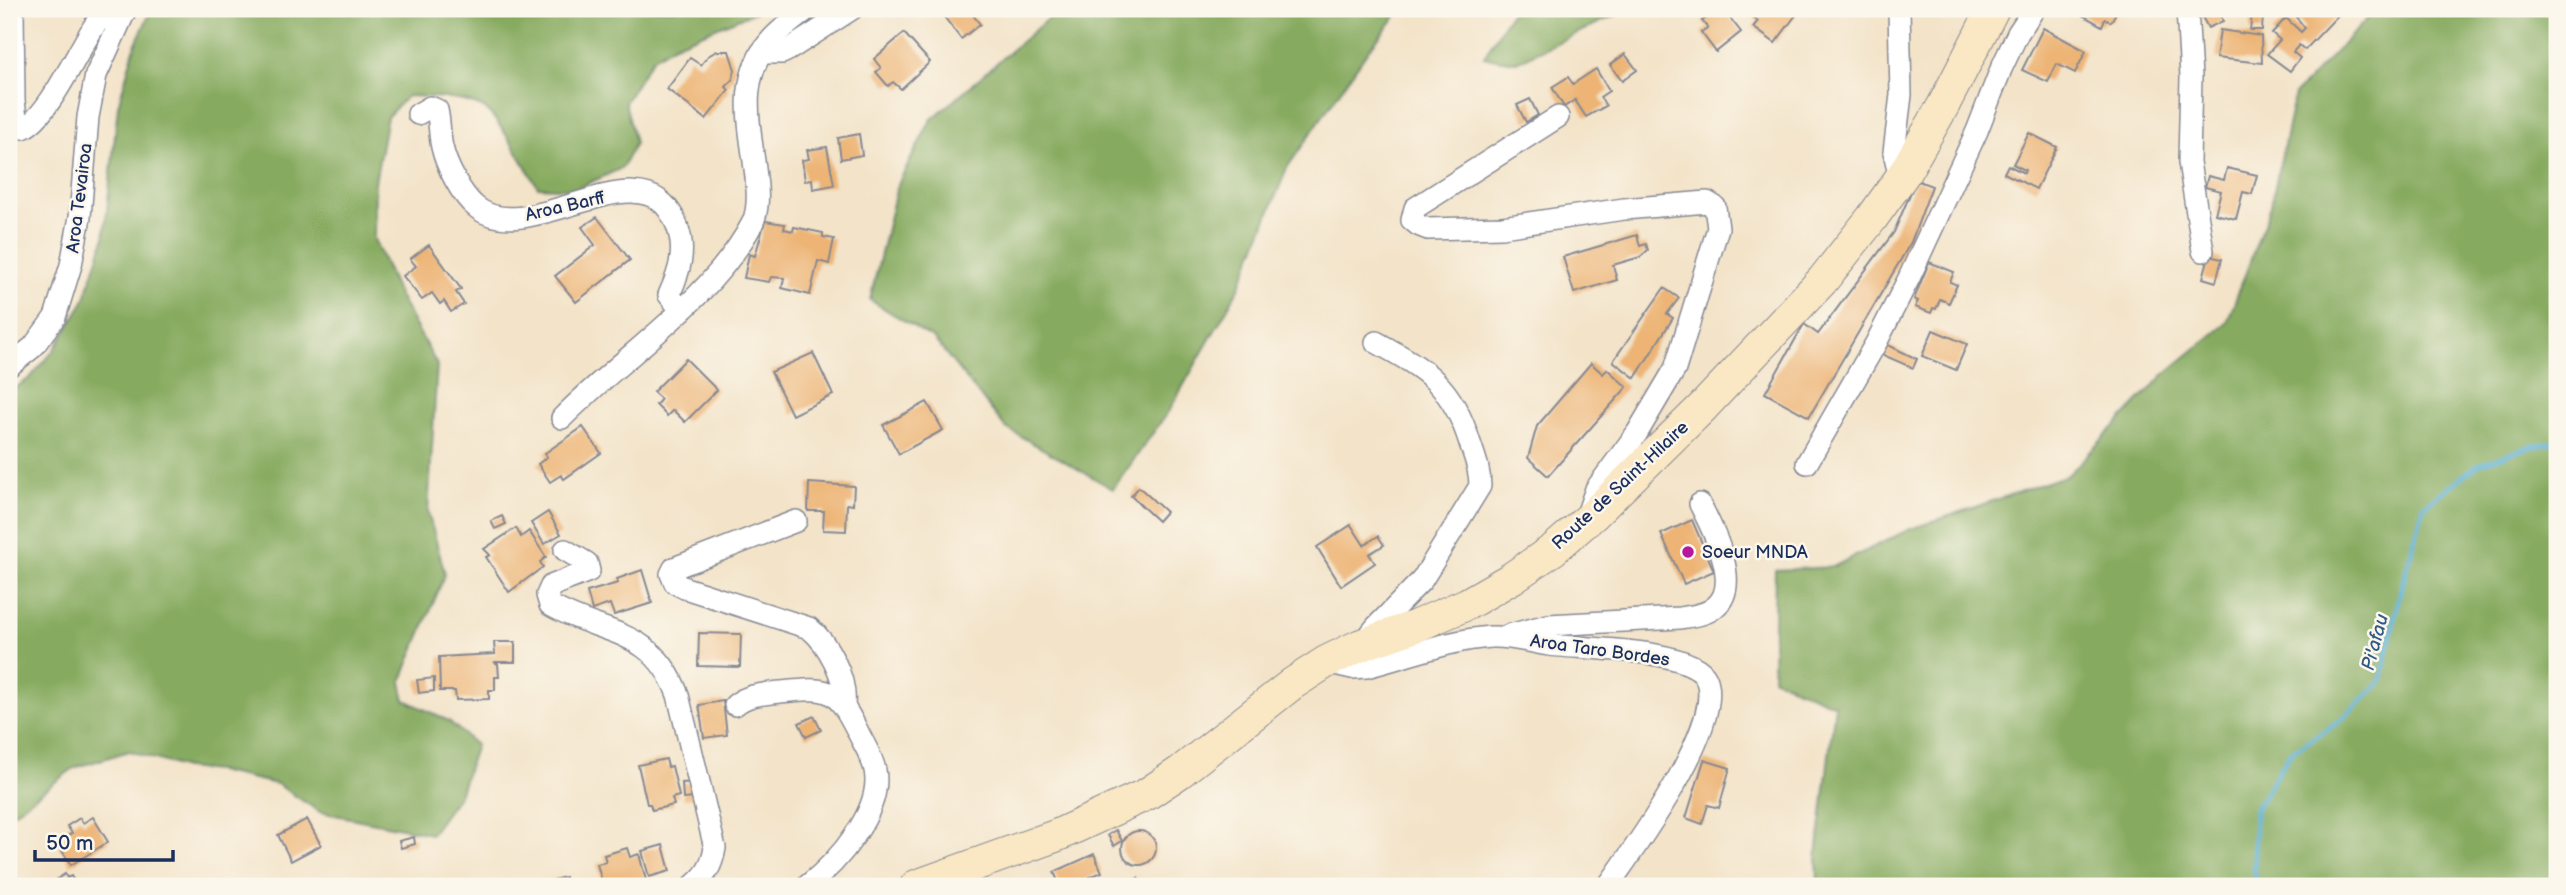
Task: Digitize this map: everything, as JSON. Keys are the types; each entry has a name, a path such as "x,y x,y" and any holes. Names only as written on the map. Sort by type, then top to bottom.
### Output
{"main road":[{"name":"Route de Saint-Hilaire","path":"916,886 1058,835 1147,794 1180,772 1280,692 1326,662 1361,645 1416,626 1467,604 1554,549 1702,408 1822,281 1900,178 1943,106 1993,9"}],"street":[{"name":"Aroa Tevairoa","path":"13,9 14,100 16,119 23,128 33,124 97,22 110,14 124,11"},
{"path":"562,418 584,394 681,310 711,279 754,221 757,191 747,113 748,86 761,52 771,39 807,9"},
{"path":"761,52 782,53 790,50 852,9"},
{"path":"1899,9 1901,95 1894,152 1900,178"},
{"path":"1807,463 1876,343 1977,131 2018,33 2034,9"},
{"path":"2187,9 2191,76 2189,162 2203,251"},
{"name":"Aroa Tevairoa","path":"9,366 33,347 55,317 71,265 80,218 88,117 96,75 124,11"},
{"name":"Aroa Barff","path":"418,114 430,107 438,110 443,150 453,173 475,206 489,215 521,216 619,193 652,195 671,211 679,229 681,268 669,295 681,310"},
{"path":"1558,117 1415,208 1412,220 1428,229 1502,228 1624,209 1707,202 1715,207 1718,216 1718,228 1705,275 1675,369 1637,433 1596,489 1584,523"},
{"path":"1361,645 1422,580 1480,486 1480,471 1466,429 1442,386 1423,370 1376,342"},
{"name":"Aroa Taro Bordes","path":"1326,662 1352,668 1366,667 1463,641 1504,637 1548,625 1680,618 1700,614 1716,607 1723,598 1725,568 1713,529 1700,505"},
{"path":"796,521 674,568 671,574 675,583 685,588 809,628 819,636 839,675 845,693 844,704"},
{"path":"565,550 587,563 589,571 551,586 547,595 550,605 647,649 661,661 671,675 715,848 713,863 705,876 692,886"},
{"name":"Aroa Taro Bordes","path":"1504,637 1549,645 1666,657 1699,668 1707,679 1705,716 1694,747 1659,810 1608,886"},
{"path":"735,705 756,695 822,689 844,704 875,769 873,799 854,836 821,876 807,886"}],"green space":[{"path":"152,9 762,9 674,45 652,59 625,102 635,143 622,168 576,189 538,187 504,131 482,107 455,99 407,96 387,117 375,182 374,239 398,294 437,365 428,512 445,574 401,682 405,700 449,721 476,745 459,795 431,834 320,812 277,784 217,771 185,768 129,751 74,768 9,816 9,392 30,378 54,350 84,301 104,239 118,106 135,45"},
{"path":"1059,9 1402,9 1369,49 1287,168 1239,288 1170,409 1113,489 1006,428 934,339 870,300 897,186 931,120"},
{"path":"1513,9 1624,9 1516,62 1484,57"},
{"path":"2365,9 2557,9 2557,886 1818,886 1817,856 1835,705 1773,678 1775,570 1833,567 1908,530 2068,475 2165,374 2227,323 2271,205 2295,94 2370,16"}],"building":[{"path":"949,9 968,9 980,24 961,39 942,14"},
{"path":"1723,9 1741,32 1716,52 1701,32 1708,28 1702,21"},
{"path":"1756,9 1788,9 1796,15 1775,43 1753,27 1758,21 1751,15"},
{"path":"2086,9 2118,9 2111,22 2105,19 2102,26 2082,15"},
{"path":"2198,9 2218,9 2223,21 2208,28"},
{"path":"2304,9 2343,10 2305,50 2299,45 2293,52 2300,58 2290,71 2267,54 2280,40 2272,33 2286,18 2301,32 2305,28 2296,17"},
{"path":"2252,15 2263,15 2262,30 2250,30"},
{"path":"2043,28 2086,51 2075,73 2057,64 2048,82 2022,70"},
{"path":"2220,30 2261,36 2262,63 2216,58"},
{"path":"904,33 930,62 901,89 893,82 888,86 876,72 881,68 874,59"},
{"path":"717,51 729,51 735,70 726,87 729,90 706,119 667,89 690,58 701,65 708,56"},
{"path":"1625,54 1637,70 1622,81 1610,65"},
{"path":"1596,69 1609,91 1600,97 1606,106 1586,117 1575,100 1564,107 1552,87 1568,77 1573,84"},
{"path":"1530,99 1538,115 1526,122 1517,105"},
{"path":"2029,133 2057,147 2036,189 2004,173 2008,165 2024,173 2025,170 2013,164"},
{"path":"859,134 862,155 841,159 838,138"},
{"path":"827,147 834,185 813,189 812,179 805,181 802,160 809,159 807,150"},
{"path":"2227,168 2257,175 2252,194 2243,192 2236,219 2215,214 2221,191 2205,187 2208,176 2224,180"},
{"path":"1916,180 1932,186 1911,242 1809,417 1765,393 1804,324 1818,334 1894,232"},
{"path":"597,217 630,260 576,302 555,276 595,245 582,227"},
{"path":"765,221 785,224 784,229 793,231 794,227 823,233 823,237 834,239 829,264 818,261 810,295 782,288 784,278 771,277 769,282 744,278 749,254 755,256"},
{"path":"1637,235 1640,246 1646,244 1648,250 1640,257 1613,265 1617,280 1574,293 1563,257"},
{"path":"429,245 461,289 456,292 464,304 451,312 444,301 440,304 432,293 422,300 403,276 416,266 410,259"},
{"path":"2209,256 2222,259 2216,282 2203,278"},
{"path":"1929,262 1954,272 1950,282 1957,285 1949,303 1940,299 1931,313 1915,307 1918,301 1914,299"},
{"path":"1664,288 1679,298 1667,314 1673,318 1635,378 1613,361"},
{"path":"1933,330 1967,344 1956,370 1922,356"},
{"path":"1886,344 1917,359 1913,368 1881,354"},
{"path":"813,353 833,395 792,415 771,372"},
{"path":"686,359 717,390 685,422 673,410 667,416 656,405 661,399 653,392"},
{"path":"1591,363 1603,374 1607,369 1627,387 1548,476 1528,458 1537,426"},
{"path":"927,402 943,430 899,454 883,425"},
{"path":"583,427 601,453 564,479 561,475 550,482 538,464 547,457 545,453"},
{"path":"809,483 854,486 853,505 847,504 846,531 823,530 824,511 808,511"},
{"path":"1139,487 1166,512 1158,521 1131,496"},
{"path":"548,512 561,534 544,544 531,523"},
{"path":"502,516 506,524 495,529 491,521"},
{"name":"Soeur MNDA","path":"1692,520 1714,571 1684,584 1661,534"},
{"path":"1351,525 1364,545 1378,536 1384,545 1369,554 1375,563 1341,586 1317,547"},
{"path":"516,528 521,537 529,531 546,557 540,562 543,567 509,592 486,557 490,555 484,549"},
{"path":"642,570 652,603 614,615 610,604 592,610 587,592 618,583 617,579"},
{"path":"699,633 741,634 740,667 698,666"},
{"path":"494,642 515,642 515,662 494,662 498,664 499,677 495,677 495,690 489,690 489,699 456,700 455,691 440,691 439,657 495,654"},
{"path":"434,678 434,691 419,693 417,680"},
{"path":"723,701 727,735 704,738 699,705"},
{"path":"814,716 821,730 806,737 799,723"},
{"path":"666,759 668,767 672,766 679,796 672,798 674,805 652,810 650,804 647,804 638,765"},
{"path":"1704,760 1730,768 1719,808 1708,805 1702,824 1686,818"},
{"path":"693,782 695,798 683,799 682,783"},
{"path":"93,817 108,842 71,865 57,843 72,833 67,826 80,818 83,823"},
{"path":"307,819 321,845 291,861 278,835"},
{"path":"1116,830 1122,841 1114,846 1108,835"},
{"path":"1139,831 1151,836 1156,848 1151,860 1139,865 1127,860 1122,848 1127,836"},
{"path":"414,837 415,844 401,848 399,841"},
{"path":"663,845 670,871 649,877 642,851"},
{"path":"627,848 630,857 639,854 647,884 603,886 597,864 606,862 604,855"},
{"path":"1094,854 1102,872 1069,886 1060,886 1054,872"},
{"path":"9,863 20,886 9,886"},
{"path":"65,874 67,878 71,876 77,886 53,886 51,883"},
{"path":"565,877 568,886 535,886 535,885"},
{"path":"1138,878 1142,886 1128,886 1127,883"}],"waterway":[{"name":"Pi'afau","path":"2258,886 2254,870 2255,810 2290,753 2339,722 2381,682 2398,601 2424,506 2479,464 2529,447 2557,442"}],"place":[{"name":"Soeur MNDA","path":"1688,552"}]}
